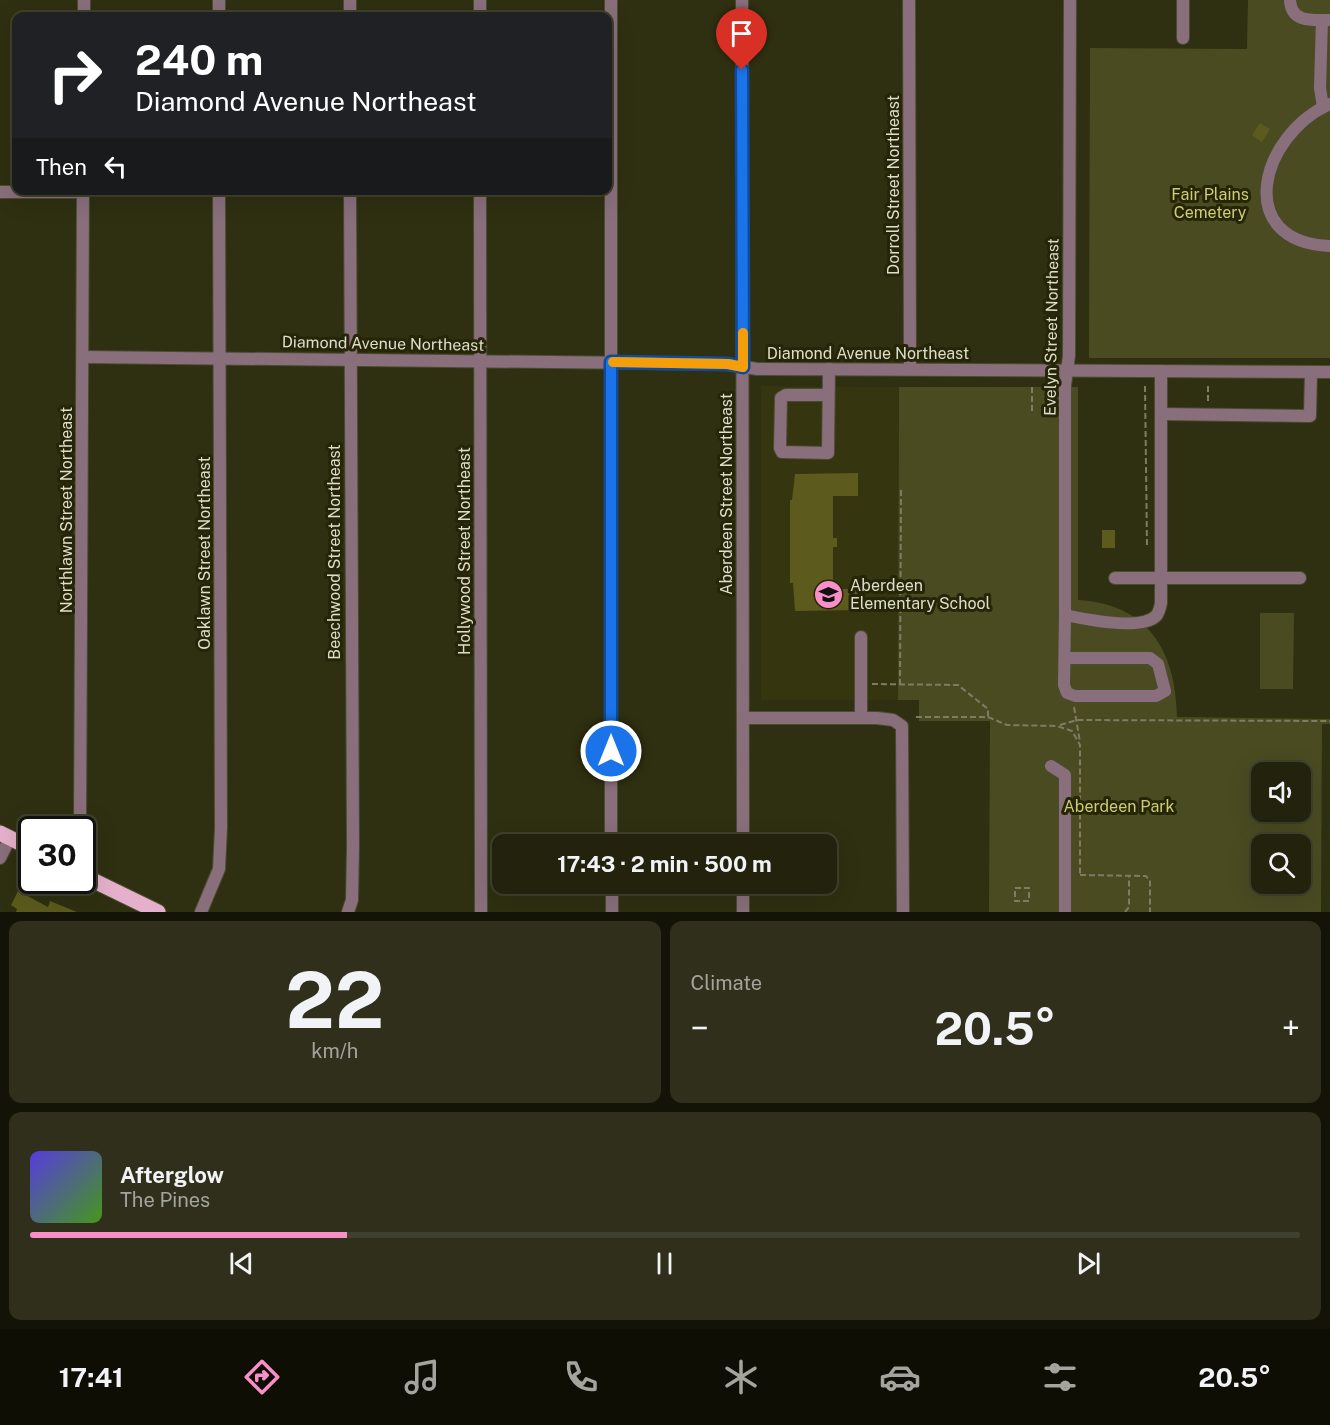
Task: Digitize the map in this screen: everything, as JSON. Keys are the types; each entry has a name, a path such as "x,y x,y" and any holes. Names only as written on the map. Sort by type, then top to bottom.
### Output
{"main road":[{"path":"96,882 158,912"}],"street":[{"name":"Aberdeen Street Northeast","path":"742,0 743,834"},
{"name":"Dorroll Street Northeast","path":"909,0 910,369"},
{"name":"Evelyn Street Northeast","path":"1070,0 1070,356 1067,371 1065,689 1075,696"},
{"path":"1183,0 1183,39"},
{"path":"1290,0 1295,16 1326,20 1320,88 1327,105 1293,130 1280,145 1270,165 1266,184 1271,212 1286,233 1311,244 1330,246"},
{"name":"Northlawn Street Northeast","path":"80,816 83,195"},
{"name":"Oaklawn Street Northeast","path":"201,912 219,869 221,828 219,195"},
{"name":"Beechwood Street Northeast","path":"348,912 352,900 353,846 351,195"},
{"name":"Hollywood Street Northeast","path":"480,195 481,912"},
{"path":"611,195 611,834"},
{"name":"Diamond Avenue Northeast","path":"83,357 611,362 828,369 1330,372"},
{"path":"828,369 828,394 828,453 782,452 780,448 781,398 786,394 828,394"},
{"path":"1065,615 1103,622 1141,622 1155,617 1161,603 1161,371"},
{"path":"1161,414 1310,416 1311,372"},
{"path":"1115,578 1300,578"},
{"path":"861,637 861,717"},
{"path":"1065,658 1150,658 1158,664 1166,686 1165,692 1156,696 1075,696"},
{"path":"743,717 861,717 893,720 903,729 903,912"},
{"path":"1051,766 1065,775 1065,912"},
{"path":"0,858 5,836"},
{"path":"612,894 612,912"},
{"path":"743,894 743,912"}],"path":[{"path":"1032,385 1032,411"},
{"path":"1145,386 1147,546"},
{"path":"1208,386 1208,415"},
{"path":"900,684 901,487"},
{"path":"861,684 958,685 988,709 988,717"},
{"path":"1075,696 1080,745 1080,875"},
{"path":"916,717 988,717 1007,725 1057,726 1072,731 1080,745"},
{"path":"1057,726 1077,720 1330,721"},
{"path":"1065,875 1146,876 1150,880 1150,912"},
{"path":"1125,912 1129,908 1129,876"},
{"path":"1015,888 1029,888 1029,902 1022,903 1015,902 1015,888"}],"shaded area":[{"name":"Aberdeen Elementary School","path":"761,386 899,387 898,700 761,700"}],"green space":[{"name":"Fair Plains Cemetery","path":"1248,0 1330,0 1330,358 1089,358 1090,48 1247,49"},
{"name":"Aberdeen Park","path":"899,387 1078,387 1078,600 1103,604 1123,611 1140,622 1154,636 1164,652 1171,672 1177,717 1330,719 1330,724 1322,724 1321,912 989,912 990,721 919,721 919,700 898,700"},
{"path":"1260,613 1294,613 1293,689 1260,689"}],"building":[{"path":"1260,123 1270,129 1262,142 1252,135"},
{"name":"Aberdeen Elementary School","path":"858,473 858,496 833,496 833,538 837,538 837,547 833,547 833,589 858,589 858,610 795,611 793,583 790,583 790,500 792,500 795,474"},
{"path":"1102,530 1115,530 1115,548 1102,548"},
{"path":"18,891 18,894 24,894 48,907 50,901 77,912 16,912 17,909 11,905"}],"slow traffic":[{"path":"613,362 728,364 743,367 743,333"}],"place":[{"name":"Aberdeen Elementary School","path":"829,594"}],"route":[{"path":"611,751 611,362 728,364 743,367 742,70"}]}
